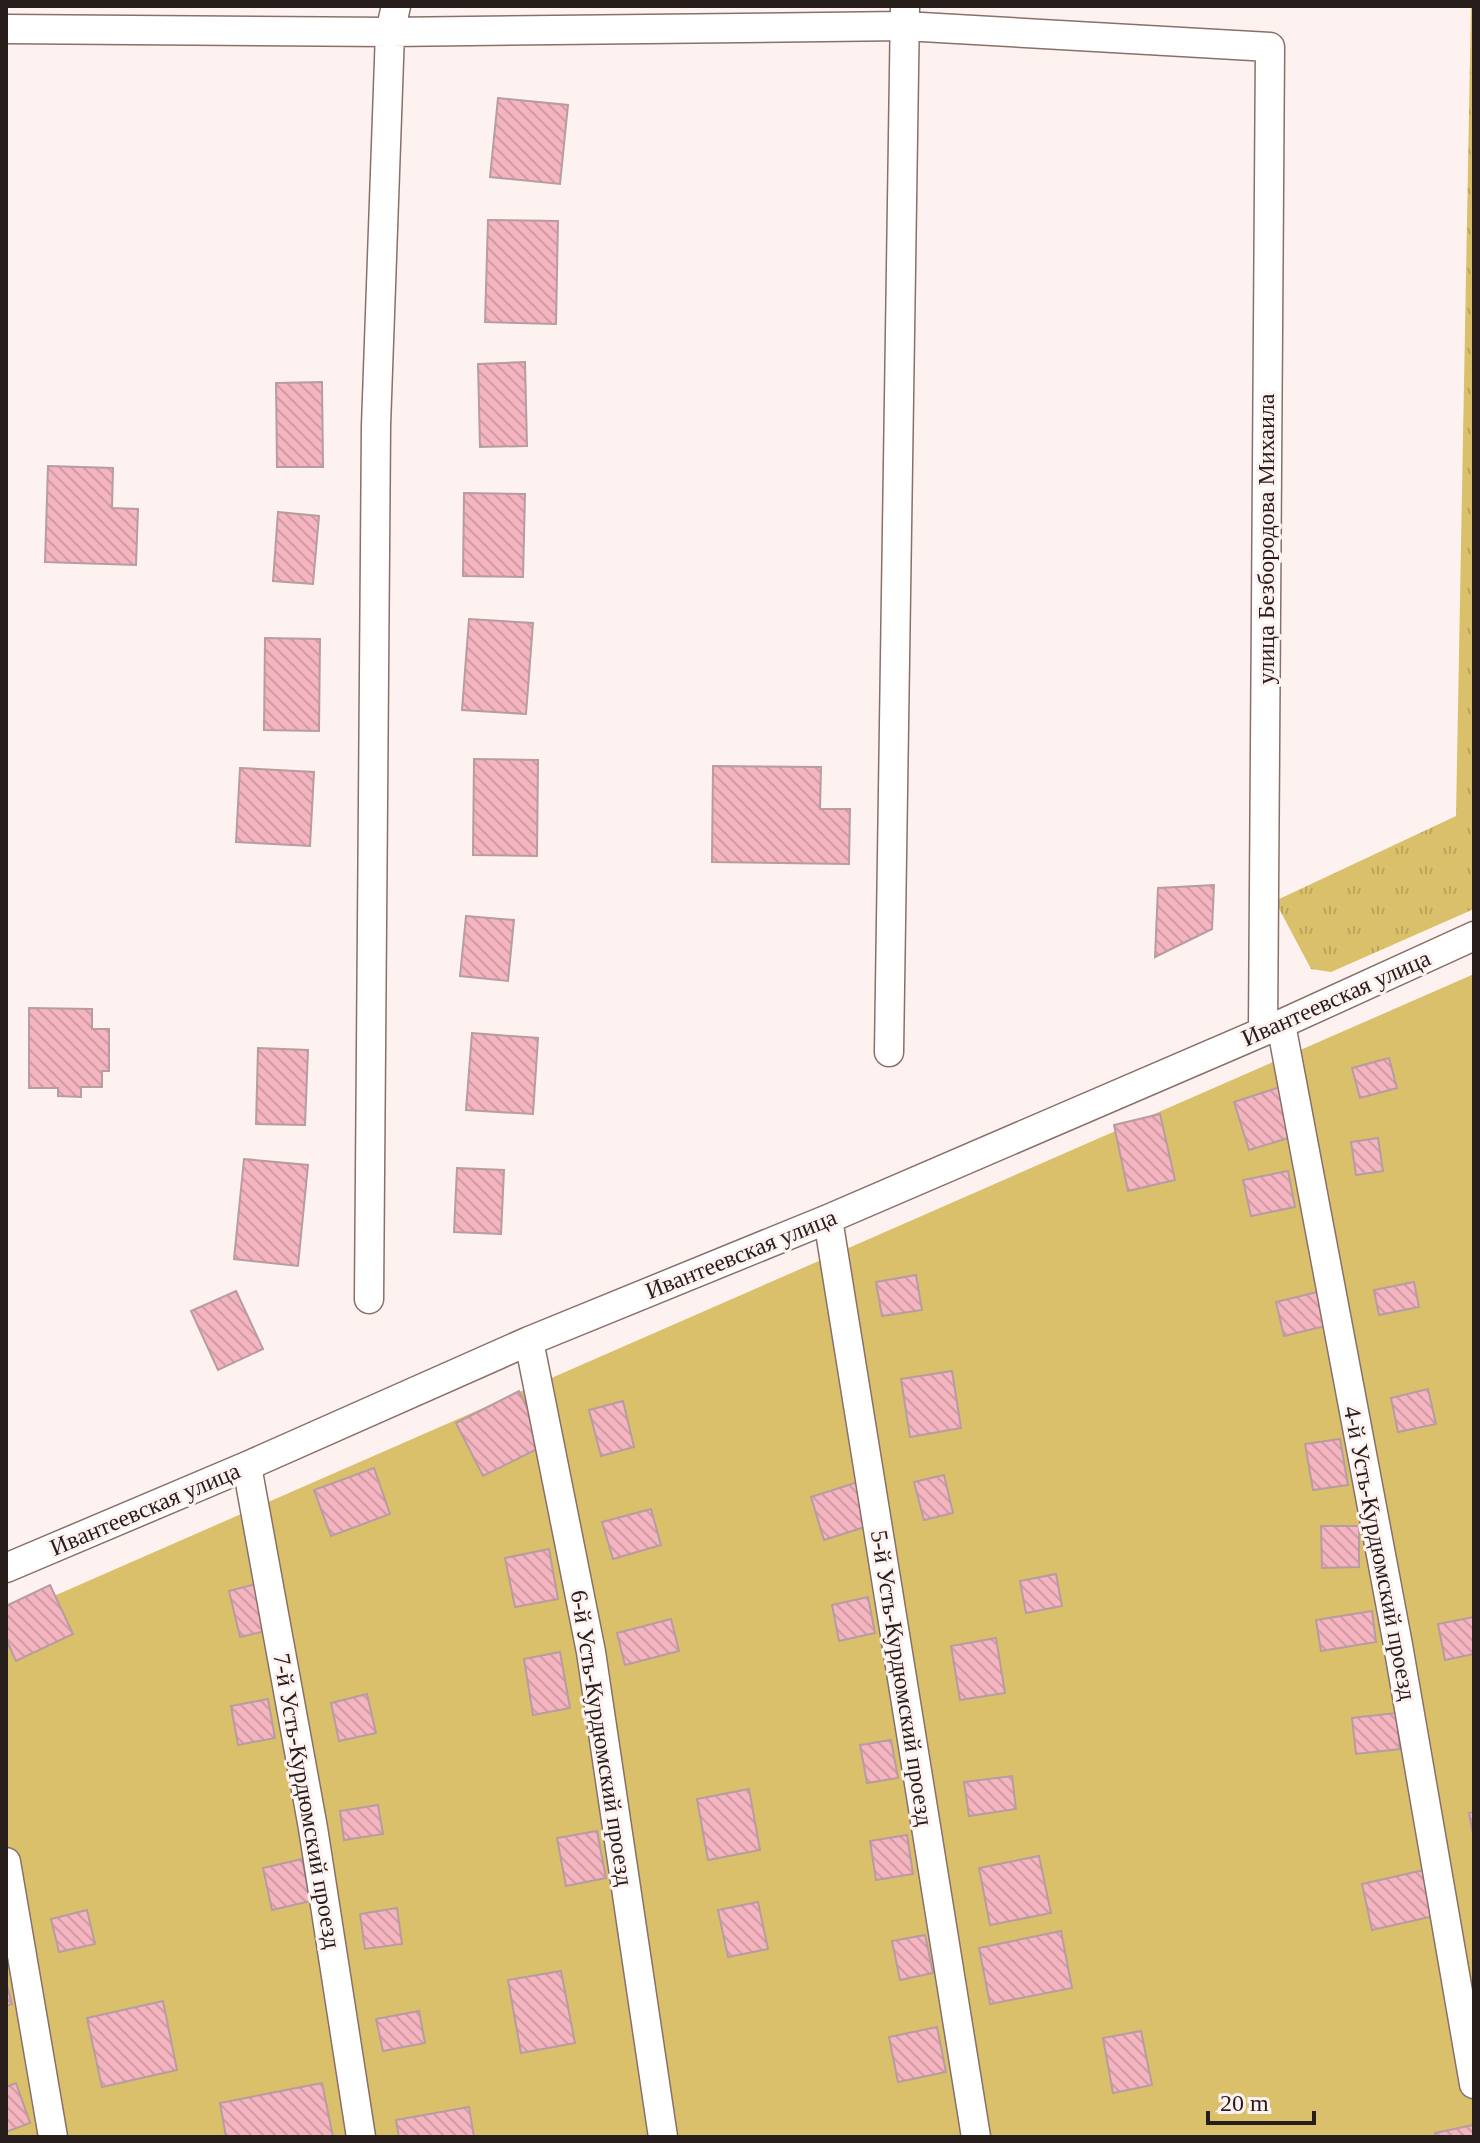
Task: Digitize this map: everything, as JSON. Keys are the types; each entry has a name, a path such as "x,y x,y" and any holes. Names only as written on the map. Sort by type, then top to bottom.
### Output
{"street":[{"path":"6,29 393,19 904,16 889,1052"},
{"name":"улица Безбородова Михаила","path":"904,16 1270,47 1272,1028"},
{"path":"369,1299 376,426 393,19"},
{"name":"Ивантеевская улица","path":"6,1568 529,1341 828,1219 1272,1028 1474,936"},
{"name":"4-й Усть-Курдюмский проезд","path":"1272,1028 1398,1645 1474,2084"},
{"name":"5-й Усть-Курдюмский проезд","path":"828,1219 976,2137"},
{"name":"6-й Усть-Курдюмский проезд","path":"529,1341 591,1652 663,2137"},
{"name":"7-й Усть-Курдюмский проезд","path":"247,1466 313,1828 361,2137"},
{"path":"6,1862 53,2137"}],"green space":[{"path":"1471,6 1474,6 1474,909 1331,972 1311,969 1275,901 1456,816"},
{"path":"1474,974 1474,2137 6,2137 6,1617"}],"building":[{"path":"498,98 568,105 560,184 490,177"},
{"path":"488,220 558,221 556,324 485,322"},
{"path":"525,362 527,446 480,447 478,364"},
{"path":"322,382 323,467 277,467 276,383"},
{"path":"48,466 113,468 112,508 138,509 136,565 45,562"},
{"path":"464,493 525,494 523,577 463,576"},
{"path":"278,512 319,516 313,584 273,581"},
{"path":"469,619 533,623 526,714 462,710"},
{"path":"265,638 320,639 319,731 264,730"},
{"path":"474,759 538,760 537,856 473,855"},
{"path":"713,766 821,767 820,809 850,809 849,864 712,862"},
{"path":"240,768 314,772 310,846 236,842"},
{"path":"1214,885 1212,929 1155,957 1158,888"},
{"path":"466,916 514,920 508,981 460,976"},
{"path":"29,1008 92,1009 92,1029 109,1029 109,1071 102,1071 102,1087 81,1087 81,1097 58,1096 58,1088 29,1088"},
{"path":"472,1033 538,1038 533,1114 466,1110"},
{"path":"258,1048 308,1050 305,1125 256,1124"},
{"path":"1389,1058 1397,1088 1360,1098 1352,1068"},
{"path":"1280,1087 1295,1136 1249,1150 1234,1102"},
{"path":"1160,1114 1175,1180 1128,1191 1114,1125"},
{"path":"1378,1138 1383,1171 1356,1175 1351,1142"},
{"path":"244,1159 308,1165 298,1266 234,1259"},
{"path":"457,1168 504,1170 501,1234 454,1232"},
{"path":"1288,1171 1295,1207 1251,1216 1243,1180"},
{"path":"916,1275 922,1310 882,1316 876,1282"},
{"path":"1414,1282 1419,1307 1379,1315 1374,1290"},
{"path":"236,1291 263,1349 218,1370 191,1311"},
{"path":"1317,1292 1325,1326 1284,1336 1276,1302"},
{"path":"952,1371 961,1428 910,1437 901,1379"},
{"path":"1428,1389 1436,1424 1398,1432 1391,1398"},
{"path":"519,1391 545,1445 483,1476 456,1423"},
{"path":"623,1401 634,1447 601,1456 589,1410"},
{"path":"1340,1439 1348,1485 1313,1490 1305,1444"},
{"path":"374,1468 390,1514 331,1536 314,1490"},
{"path":"944,1475 953,1513 924,1520 914,1482"},
{"path":"858,1482 871,1525 824,1540 811,1497"},
{"path":"651,1509 661,1545 613,1559 602,1522"},
{"path":"1321,1526 1359,1526 1359,1567 1322,1568"},
{"path":"549,1549 558,1599 515,1607 505,1558"},
{"path":"1056,1574 1062,1606 1026,1613 1020,1581"},
{"path":"260,1583 270,1630 240,1637 229,1591"},
{"path":"50,1585 73,1634 16,1661 6,1639 6,1606"},
{"path":"868,1597 875,1633 839,1641 832,1605"},
{"path":"1372,1611 1376,1642 1321,1651 1316,1620"},
{"path":"1474,1617 1474,1654 1445,1660 1438,1624"},
{"path":"671,1619 679,1651 625,1665 617,1633"},
{"path":"996,1638 1005,1693 960,1700 951,1646"},
{"path":"560,1652 570,1708 533,1715 524,1659"},
{"path":"367,1694 376,1733 339,1741 331,1703"},
{"path":"268,1699 275,1738 238,1745 231,1706"},
{"path":"1396,1713 1400,1749 1356,1754 1352,1718"},
{"path":"891,1740 898,1778 867,1783 860,1745"},
{"path":"1012,1776 1016,1809 969,1816 964,1782"},
{"path":"749,1789 760,1850 708,1860 697,1799"},
{"path":"378,1805 383,1834 344,1840 340,1811"},
{"path":"1474,1812 1474,1839 1469,1813"},
{"path":"597,1831 606,1878 566,1886 557,1838"},
{"path":"907,1835 913,1874 876,1880 870,1841"},
{"path":"1039,1856 1051,1913 990,1925 979,1868"},
{"path":"302,1859 311,1901 272,1910 263,1868"},
{"path":"1424,1870 1434,1916 1372,1930 1362,1884"},
{"path":"758,1902 768,1949 728,1957 718,1910"},
{"path":"397,1908 402,1944 365,1949 360,1914"},
{"path":"87,1910 95,1944 59,1952 51,1919"},
{"path":"1061,1931 1072,1988 990,2004 979,1948"},
{"path":"925,1935 933,1973 900,1980 892,1941"},
{"path":"561,1971 575,2043 521,2053 508,1980"},
{"path":"6,1982 12,2004 6,2006"},
{"path":"163,2001 177,2070 102,2087 87,2018"},
{"path":"419,2011 425,2043 383,2051 376,2019"},
{"path":"937,2027 946,2072 898,2082 889,2037"},
{"path":"1141,2031 1152,2085 1113,2093 1103,2038"},
{"path":"16,2083 30,2123 6,2132 6,2087"},
{"path":"322,2083 333,2137 226,2137 220,2103"},
{"path":"469,2107 474,2137 399,2137 396,2120"},
{"path":"1473,2125 1474,2137 1436,2137 1435,2133"}]}
